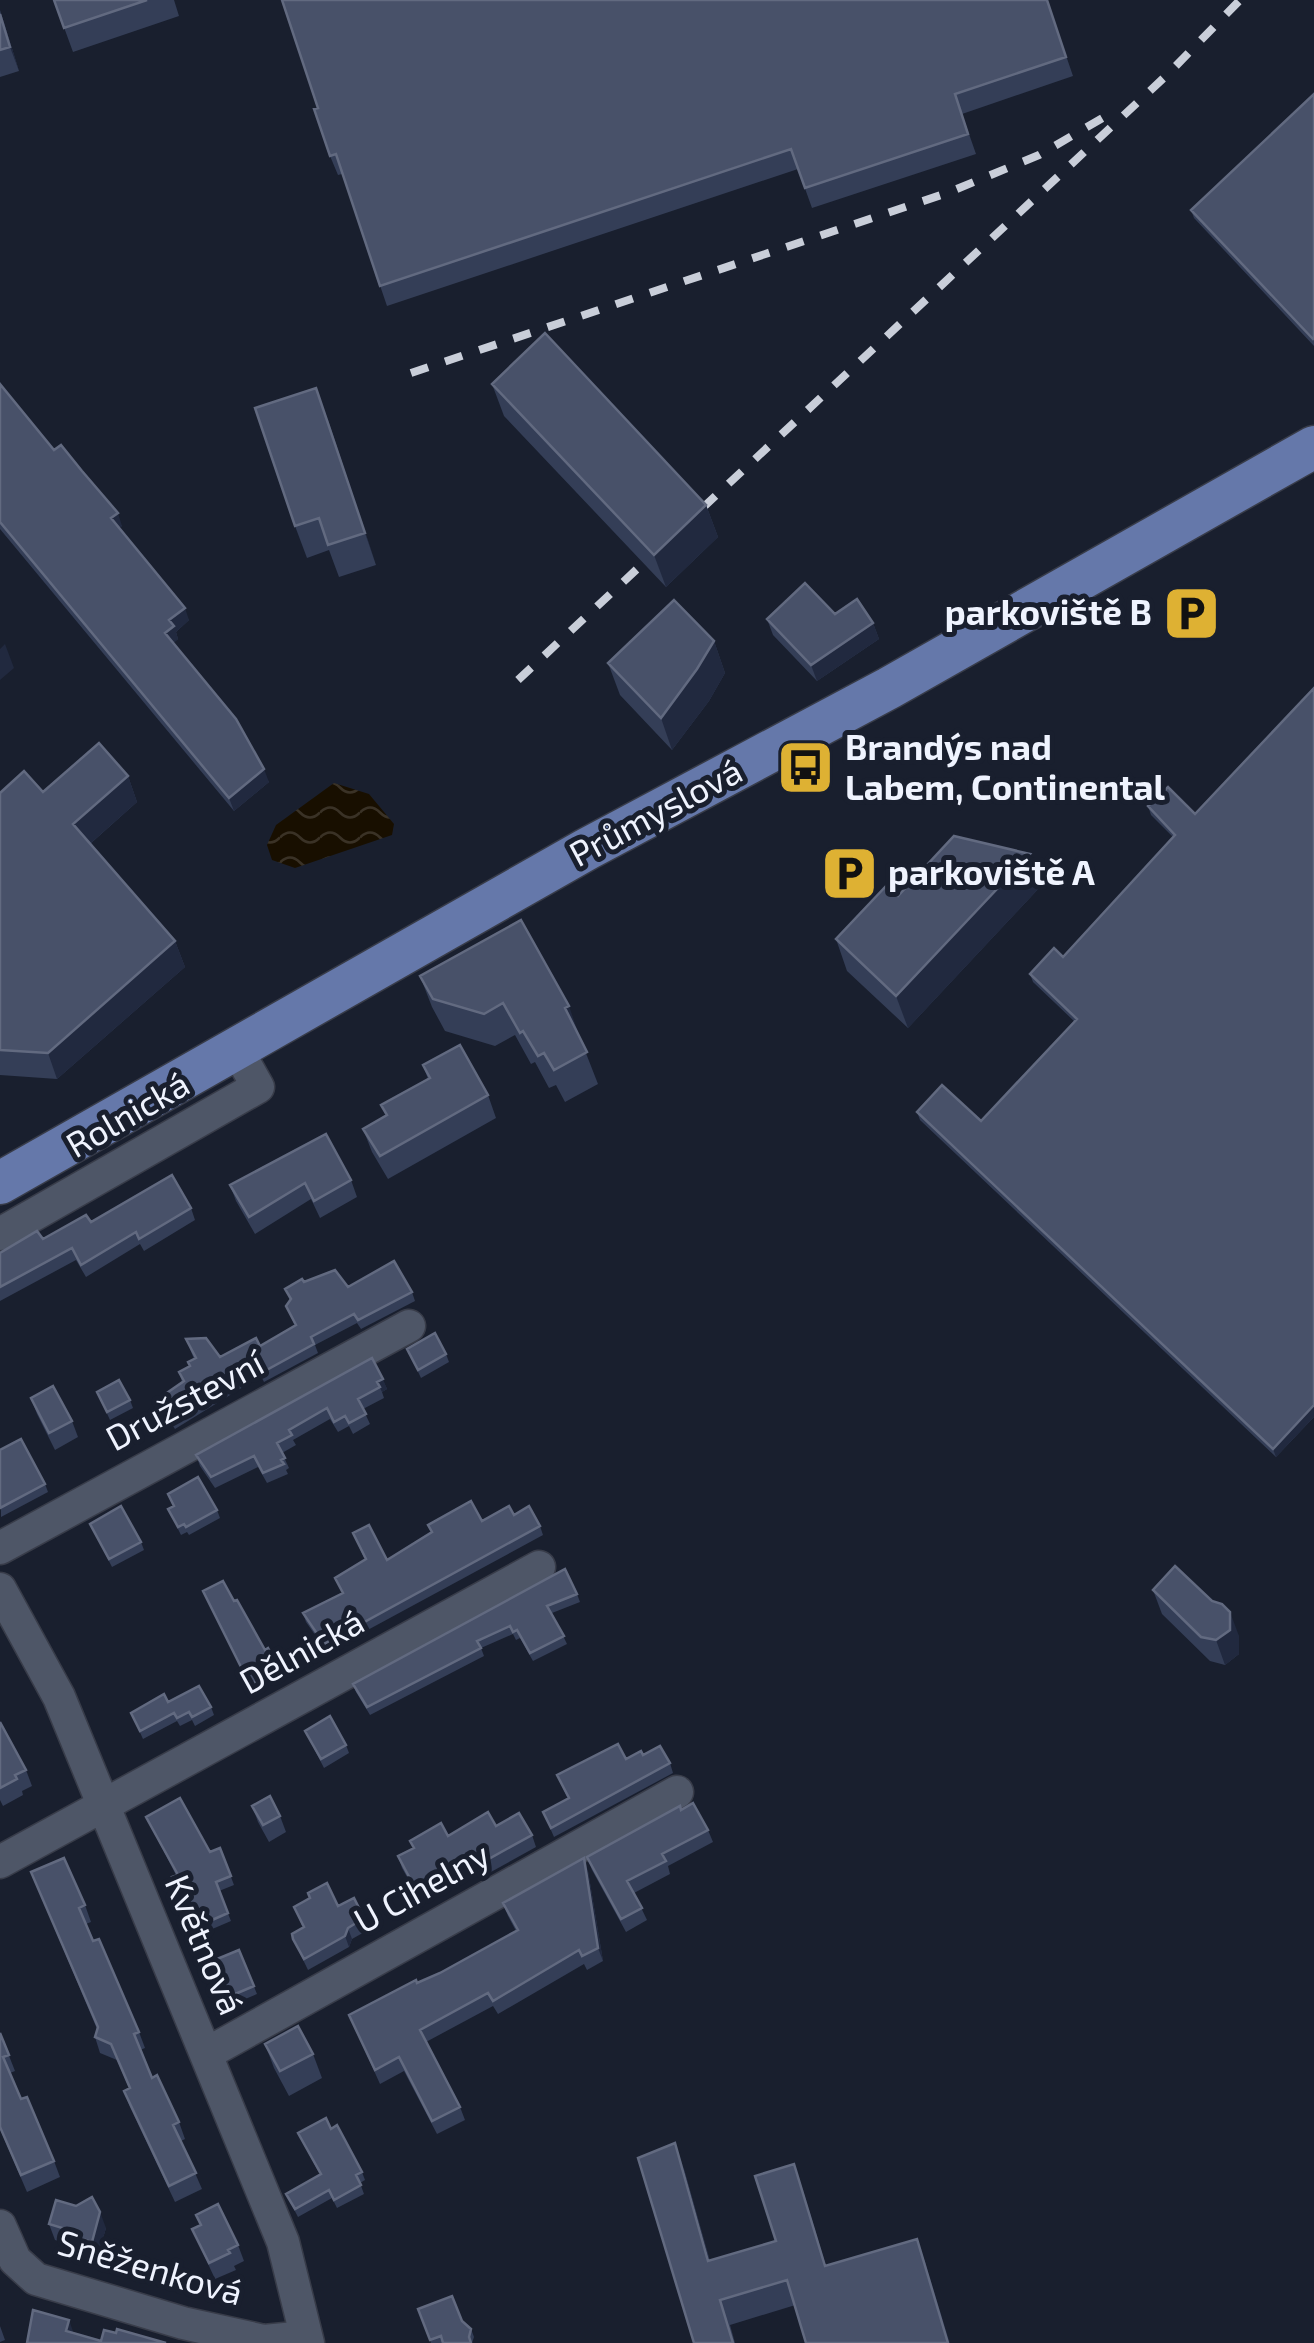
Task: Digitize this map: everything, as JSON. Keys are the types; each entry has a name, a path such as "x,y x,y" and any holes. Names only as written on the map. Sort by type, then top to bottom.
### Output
{"main road":[{"name":"Průmyslová","path":"0,1182 587,849 922,670 1314,448"}],"street":[{"name":"Rolnická","path":"0,1234 258,1087 236,1048"},
{"name":"Družstevní","path":"0,1548 409,1326"},
{"name":"Dělnická","path":"0,1862 539,1567"},
{"name":"Květnová","path":"0,1589 59,1697 284,2242 307,2340"},
{"name":"U Cihelny","path":"206,2054 678,1792"},
{"name":"Sněženková","path":"0,2226 15,2260 36,2279 183,2323 264,2340 307,2340"}],"water":[{"path":"334,783 369,794 394,824 392,835 295,868 272,860 267,845 276,825"}],"building":[{"path":"54,0 147,0 64,28"},
{"path":"282,0 1047,0 1066,57 955,94 968,134 805,188 791,149 380,286 336,154 330,156"},
{"path":"0,14 10,47 0,50"},
{"path":"1314,94 1314,338 1313,339 1191,210"},
{"path":"545,333 706,505 654,555 492,384"},
{"path":"0,384 54,450 61,445 118,513 111,518 185,608 169,620 174,626 165,633 236,719 264,769 229,798 0,522"},
{"path":"316,388 365,533 328,545 319,518 295,526 255,408"},
{"path":"805,583 835,614 857,599 873,623 811,665 767,619"},
{"path":"674,600 714,641 661,718 608,663"},
{"path":"1314,688 1314,1405 1273,1449 917,1112 942,1085 981,1121 1077,1019 1030,974 1054,948 1063,957 1175,835 1148,806 1168,787 1195,814"},
{"path":"99,743 128,776 73,824 175,941 48,1053 0,1050 0,793 24,771 43,792"},
{"path":"954,836 1030,854 896,996 836,939 887,885 898,896"},
{"path":"521,920 569,1006 565,1008 587,1052 554,1070 544,1053 538,1056 523,1031 520,1033 503,1003 484,1014 433,999 420,976"},
{"path":"460,1045 488,1095 380,1156 363,1129 387,1115 381,1105 430,1078 423,1065"},
{"path":"326,1134 351,1180 314,1201 305,1183 249,1217 230,1185"},
{"path":"172,1175 191,1208 139,1239 136,1232 81,1265 72,1248 0,1287 0,1253 37,1231 43,1239 86,1215 91,1222"},
{"path":"394,1261 412,1292 358,1320 354,1314 311,1337 314,1344 261,1373 258,1368 172,1420 158,1399 184,1381 179,1372 196,1358 186,1339 206,1338 220,1357 256,1338 260,1346 296,1325 286,1306 291,1299 285,1289 302,1279 304,1282 335,1270 348,1287"},
{"path":"435,1333 446,1354 418,1370 407,1349"},
{"path":"372,1358 383,1379 377,1382 380,1387 358,1399 366,1414 349,1423 345,1416 334,1422 327,1408 289,1430 292,1435 277,1443 284,1464 263,1473 254,1456 211,1477 196,1455"},
{"path":"119,1380 130,1400 107,1412 97,1392"},
{"path":"53,1386 72,1421 49,1433 31,1398"},
{"path":"21,1439 45,1484 0,1508 0,1450"},
{"path":"198,1477 217,1510 186,1527 178,1527 168,1509 174,1506 168,1494"},
{"path":"471,1501 482,1521 509,1506 514,1515 529,1506 540,1526 324,1644 303,1613 343,1593 335,1578 366,1559 353,1533 369,1525 387,1560 432,1532 428,1525"},
{"path":"121,1506 141,1542 109,1559 90,1524"},
{"path":"1175,1566 1212,1601 1230,1612 1230,1630 1216,1640 1201,1637 1153,1590"},
{"path":"565,1569 577,1594 547,1606 564,1636 530,1653 517,1630 513,1632 510,1626 477,1641 481,1648 367,1707 353,1684"},
{"path":"223,1581 279,1668 250,1685 203,1591"},
{"path":"199,1686 211,1707 192,1717 189,1712 177,1718 174,1713 140,1731 131,1713 164,1694 168,1702"},
{"path":"330,1716 346,1745 321,1759 305,1731"},
{"path":"0,1722 26,1770 0,1788"},
{"path":"618,1744 626,1759 660,1746 670,1763 551,1828 543,1812 569,1798 557,1775"},
{"path":"270,1796 280,1816 263,1825 252,1806"},
{"path":"180,1798 210,1852 220,1848 231,1876 216,1882 228,1913 194,1928 172,1877 178,1875 146,1817"},
{"path":"693,1803 708,1830 662,1854 666,1861 627,1881 642,1908 621,1919 587,1857 680,1806 681,1810"},
{"path":"488,1812 496,1826 519,1813 532,1835 476,1866 469,1856 414,1886 398,1856 414,1848 410,1841 441,1823 448,1836"},
{"path":"64,1858 85,1905 79,1908 93,1941 99,1939 139,2032 134,2034 152,2078 157,2075 179,2122 173,2125 196,2173 169,2186 124,2091 130,2088 111,2044 95,2037 98,2027 31,1872"},
{"path":"584,1858 598,1948 582,1956 579,1950 493,2001 488,1993 420,2030 460,2107 432,2121 399,2057 375,2070 349,2015 416,1980 417,1983 440,1973 518,1930 503,1903"},
{"path":"327,1883 338,1906 354,1898 364,1918 348,1928 345,1936 304,1959 292,1934 304,1927 294,1907 310,1898 308,1893"},
{"path":"239,1950 254,1986 221,2000 205,1964"},
{"path":"298,2026 313,2054 280,2071 265,2044"},
{"path":"0,2033 9,2055 3,2057 21,2099 27,2097 54,2161 21,2175 0,2127"},
{"path":"326,2118 331,2129 337,2125 362,2172 356,2175 361,2185 334,2200 329,2190 295,2209 286,2194 321,2174 298,2133"},
{"path":"675,2143 708,2261 776,2241 755,2176 794,2164 825,2266 917,2239 948,2343 806,2343 787,2280 720,2300 733,2343 694,2343 638,2158"},
{"path":"92,2197 100,2212 92,2242 49,2224 56,2200 76,2206"},
{"path":"218,2204 238,2245 209,2263 192,2229 201,2225 196,2215"},
{"path":"452,2296 462,2321 471,2329 471,2343 443,2343 441,2336 430,2340 418,2309"},
{"path":"33,2310 69,2320 66,2331 101,2341 104,2330 116,2333 117,2329 166,2343 27,2343"}],"railway":[{"path":"518,680 1168,74 1240,0"},
{"path":"411,373 947,193 1039,155 1106,116"}],"place":[{"name":"parkoviště B","path":"1191,613"},
{"name":"Brandýs nad Labem, Continental","path":"806,768"},
{"name":"parkoviště A","path":"849,873"}]}
